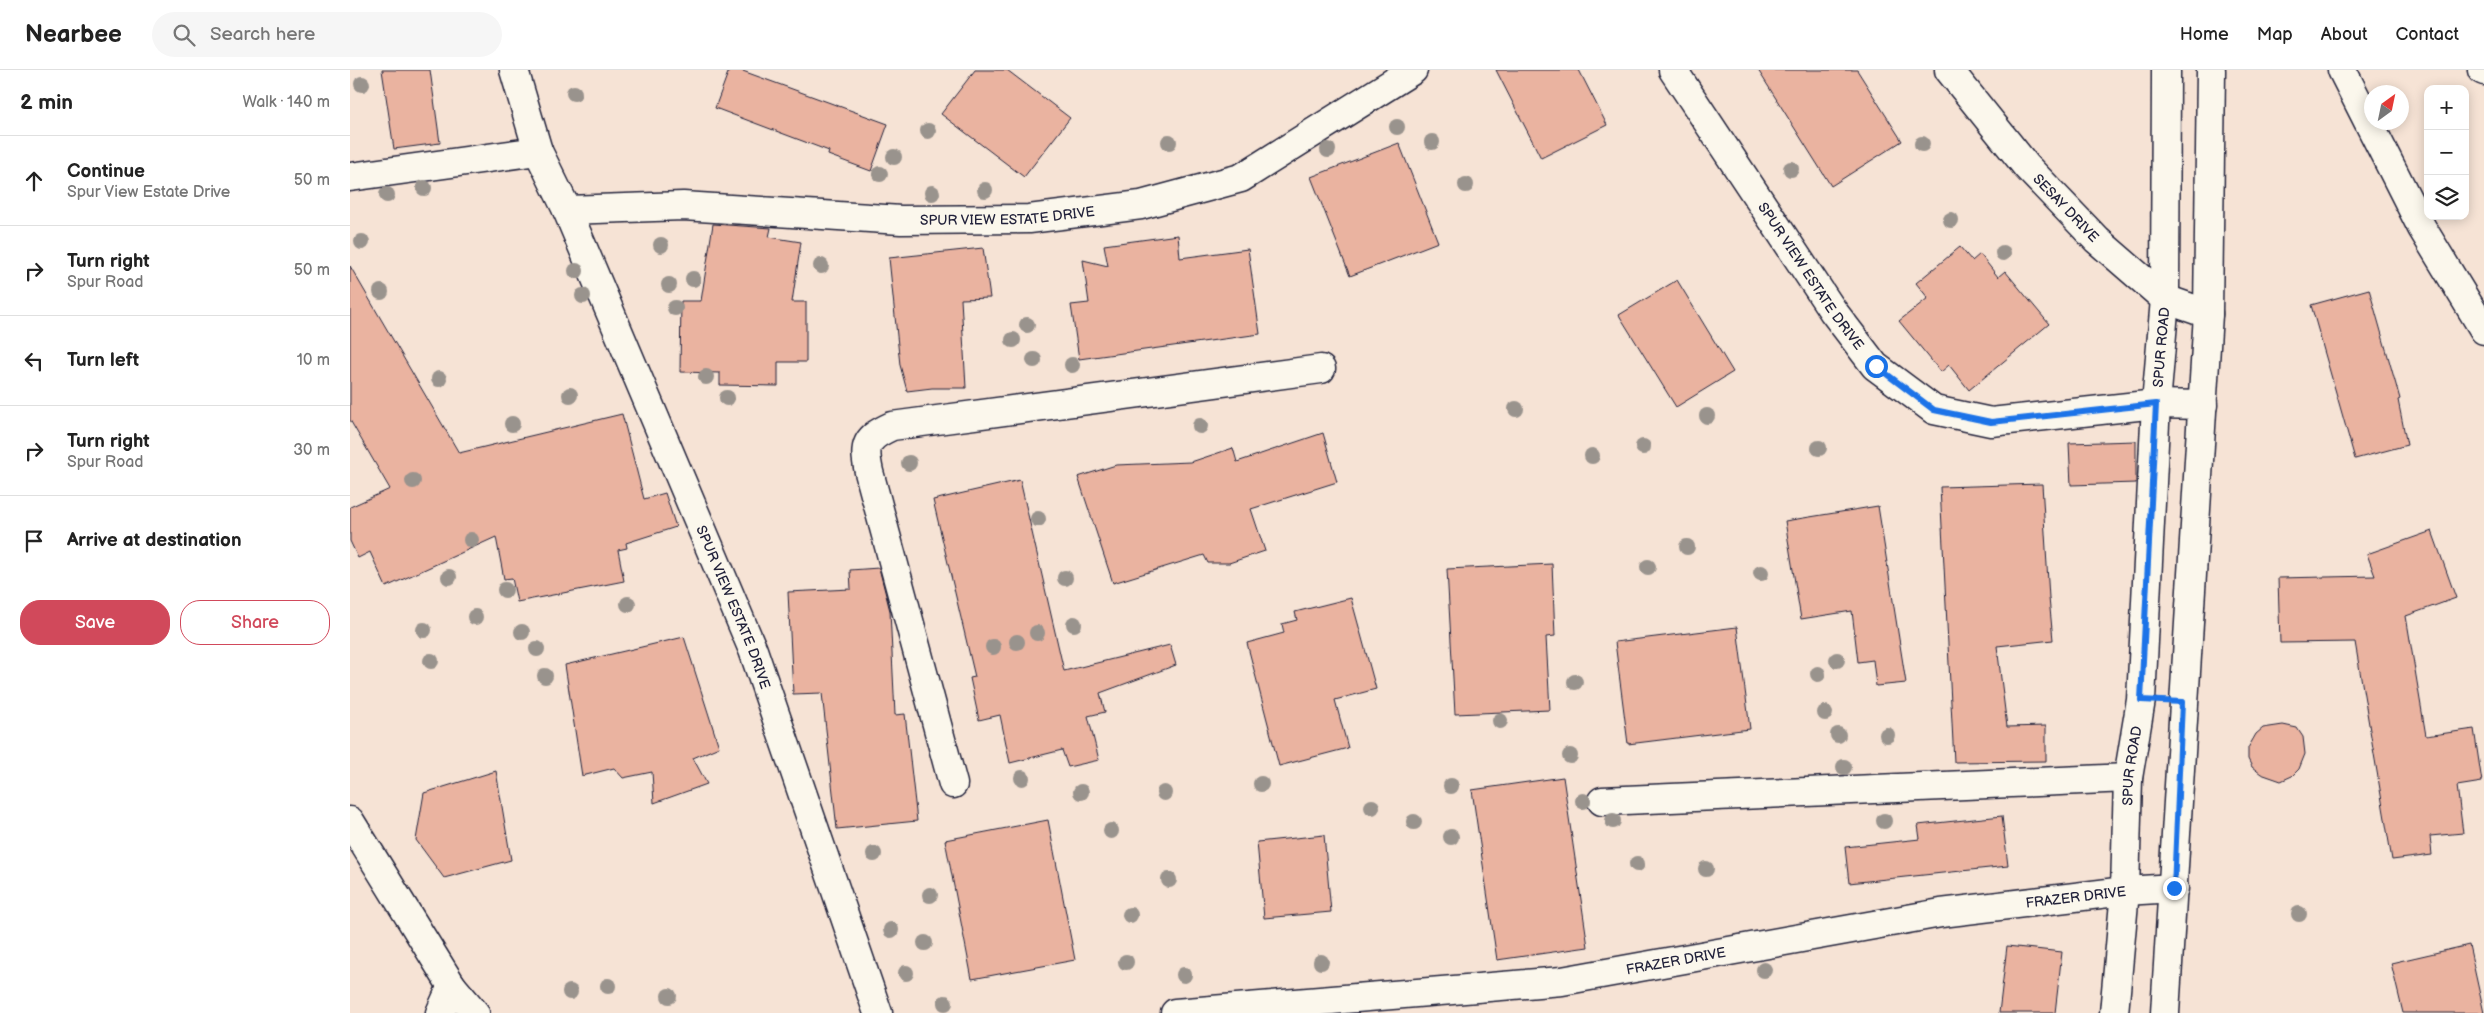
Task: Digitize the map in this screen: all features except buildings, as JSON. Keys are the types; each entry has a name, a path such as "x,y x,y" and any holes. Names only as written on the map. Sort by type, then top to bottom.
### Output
{"street":[{"name":"SPUR VIEW ESTATE DRIVE","path":"514,70 538,151 567,210 753,650 878,1013"},
{"name":"SPUR VIEW ESTATE DRIVE","path":"567,210 684,206 921,220 1029,219 1140,205 1241,178 1413,70"},
{"name":"SPUR VIEW ESTATE DRIVE","path":"1674,70 1833,311 1876,366 1934,410 1991,422 2156,404 2204,405"},
{"name":"SESAY DRIVE","path":"1949,70 2027,168 2097,240 2165,299 2208,314"},
{"name":"SPUR ROAD","path":"2114,1013 2125,891 2128,778 2141,700 2156,404 2165,299 2166,70"},
{"path":"2165,1013 2174,888 2182,702 2204,405 2208,314 2211,70"},
{"path":"2342,70 2422,228 2484,330"},
{"path":"350,177 538,151"},
{"path":"953,784 869,472 865,451 873,435 892,426 1321,369"},
{"path":"2141,700 2182,702"},
{"path":"1602,801 2128,778"},
{"path":"350,821 452,986 475,1013"},
{"name":"FRAZER DRIVE","path":"1175,1013 1562,981 1941,913 2125,891 2174,888"},
{"path":"440,1013 452,986"}],"route":[{"path":"1876,366 1934,410 1991,422 2156,404 2141,700 2182,702 2174,888"}]}
